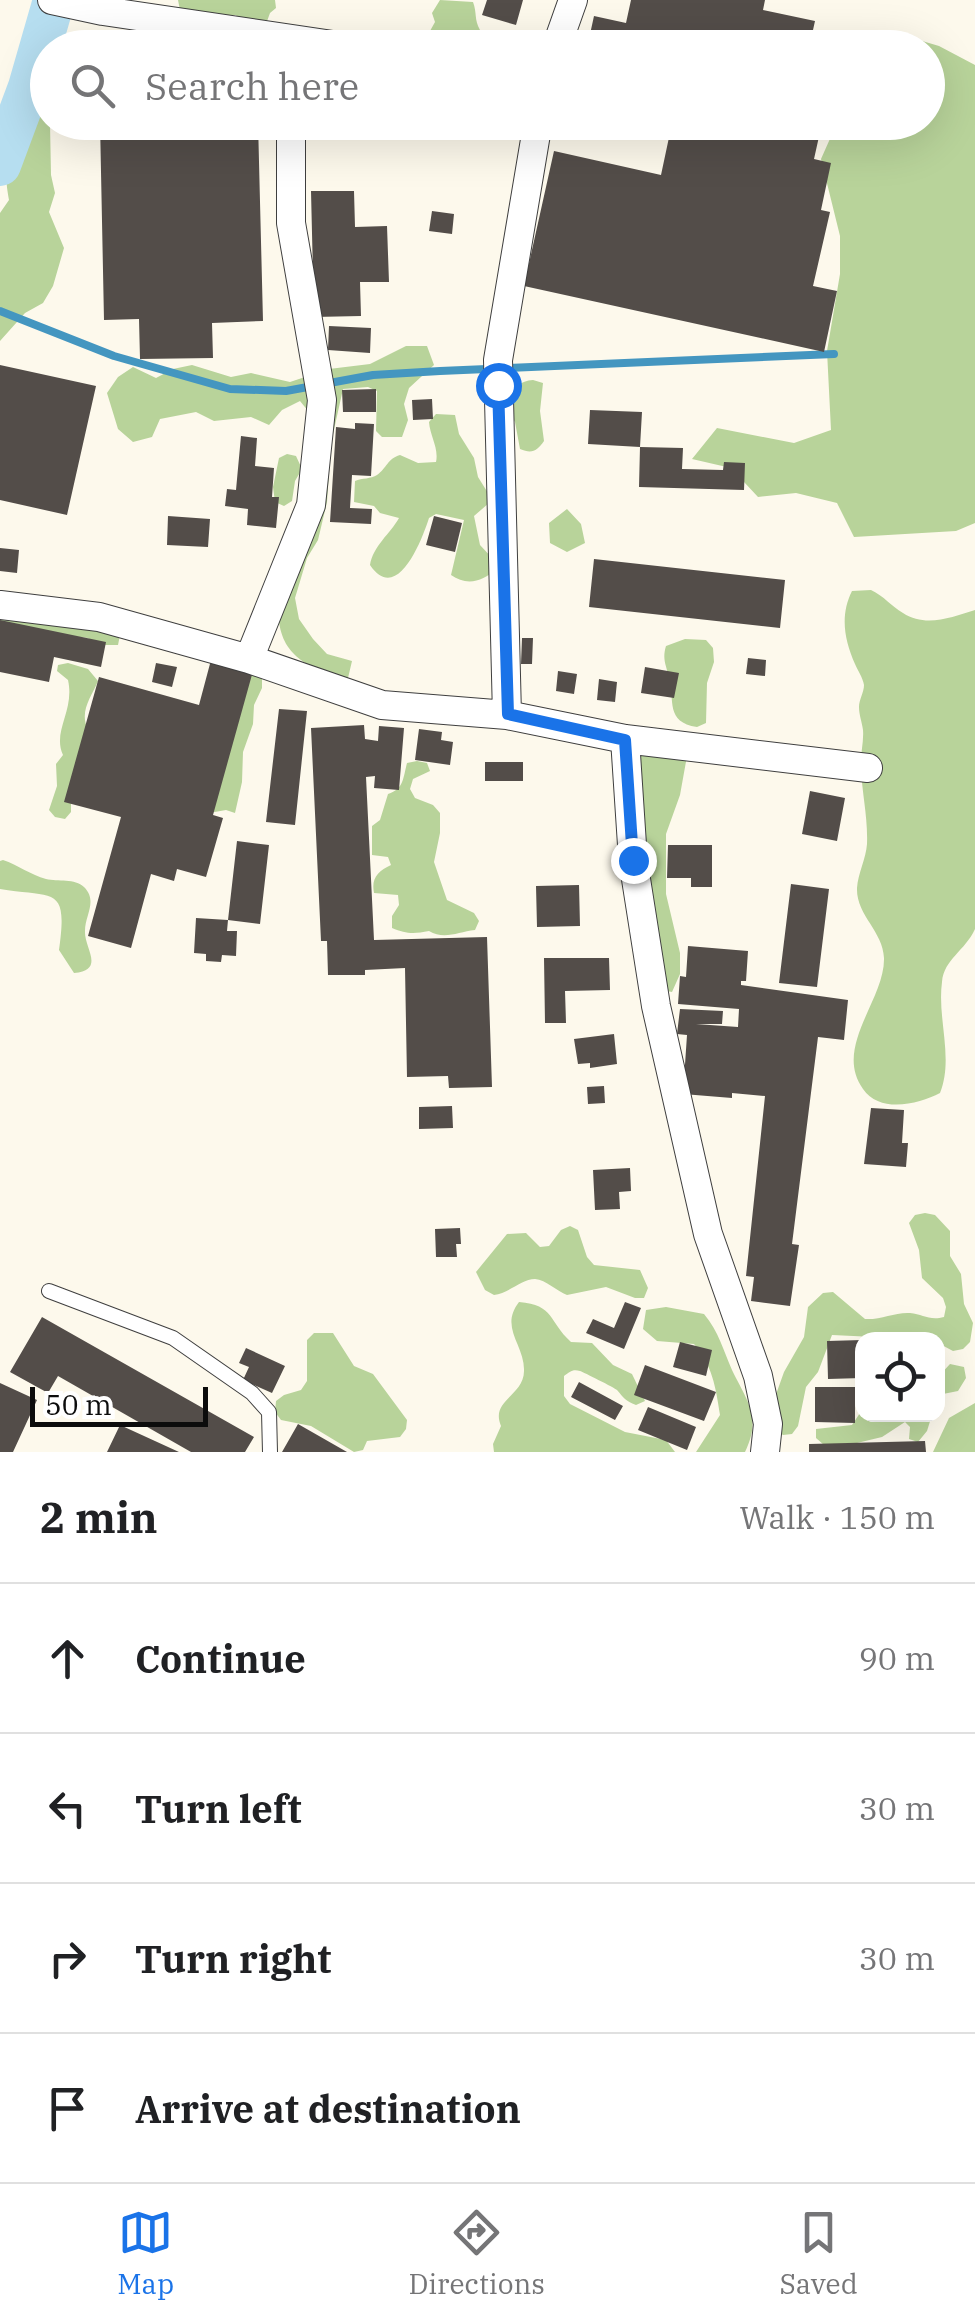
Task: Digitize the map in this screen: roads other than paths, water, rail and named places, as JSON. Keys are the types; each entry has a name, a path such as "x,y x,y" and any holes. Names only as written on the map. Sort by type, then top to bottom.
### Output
{"street":[{"path":"52,0 215,30"},
{"path":"562,30 572,0"},
{"path":"249,659 311,505 322,400 291,224 291,140"},
{"path":"508,714 498,372 535,140"},
{"path":"0,605 98,617 249,659 382,705 508,714 625,740 868,768"},
{"path":"625,740 633,860 656,1006 708,1234 758,1376 768,1424 765,1452"}],"lane":[{"path":"48,1292 173,1338 252,1393 269,1412 270,1452"}],"waterway":[{"path":"45,30 54,0"},
{"path":"0,165 30,84"},
{"path":"0,311 114,356 230,389 286,391 373,375 440,371 834,354"}]}
